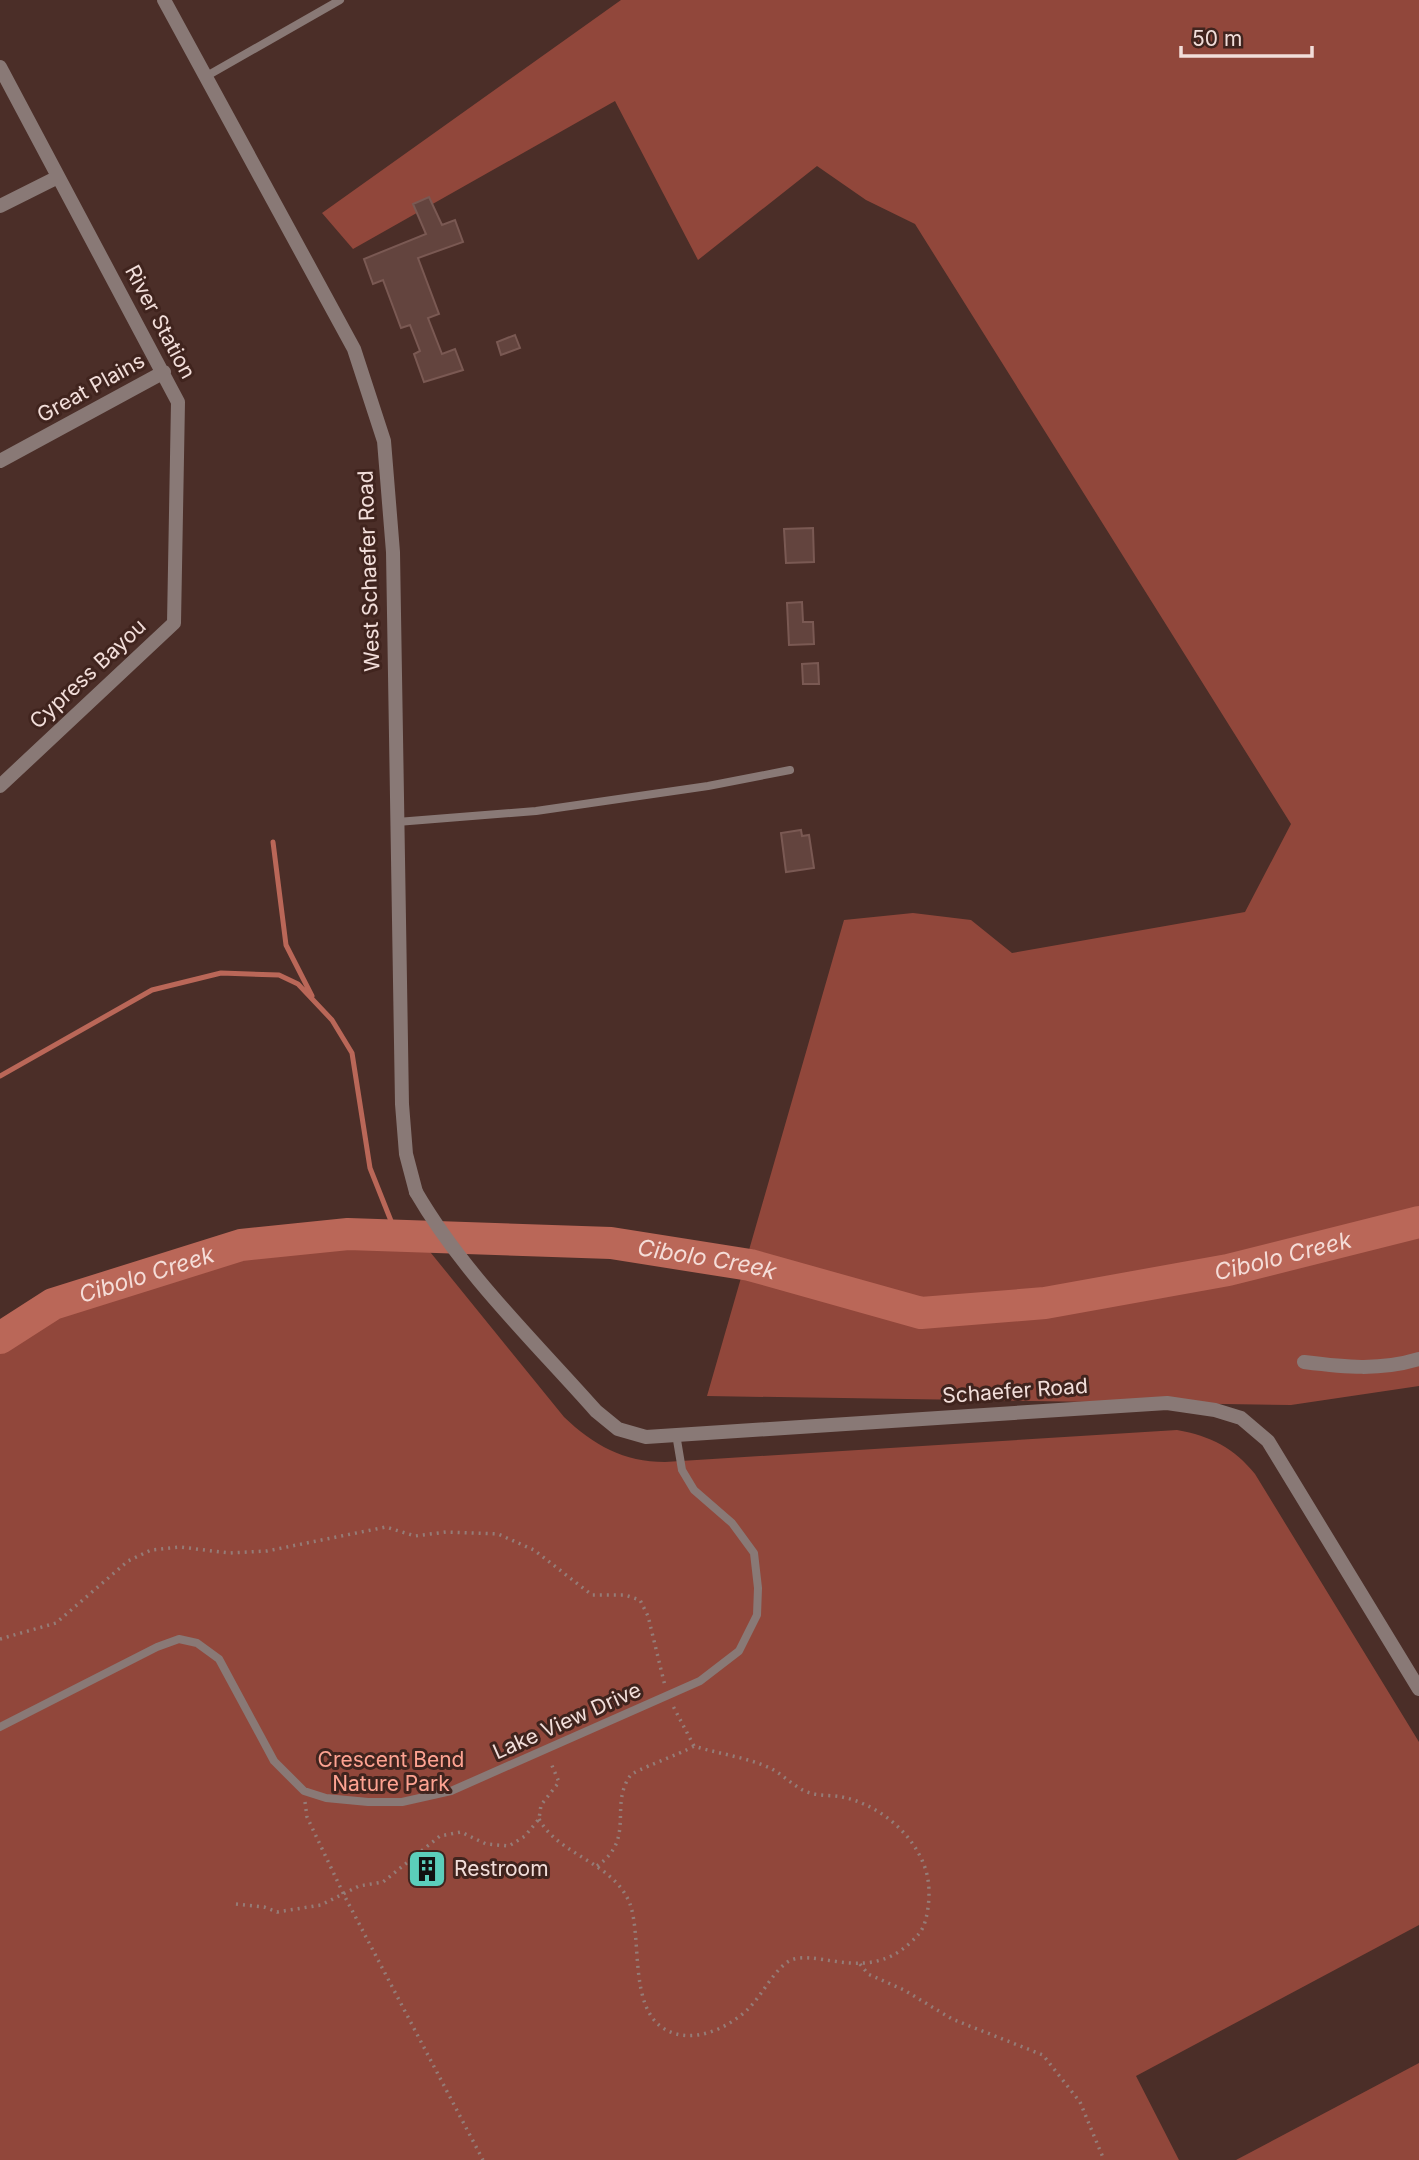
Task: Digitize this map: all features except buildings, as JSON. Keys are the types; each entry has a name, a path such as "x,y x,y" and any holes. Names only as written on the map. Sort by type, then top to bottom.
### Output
{"street":[{"name":"West Schaefer Road","path":"164,0 354,349 384,441 393,552 403,1137 416,1192 437,1228 514,1318"},
{"name":"River Station","path":"0,67 178,402 174,622"},
{"path":"0,206 58,177"},
{"name":"Great Plains","path":"0,461 164,372"},
{"name":"Cypress Bayou","path":"0,786 174,622"},
{"name":"Schaefer Road","path":"514,1318 596,1411 618,1429 646,1437 1167,1403 1215,1410 1241,1418 1274,1451 1419,1689"},
{"path":"1304,1362 1360,1369 1398,1366 1419,1359"}],"lane":[{"path":"205,77 340,0"},
{"path":"397,822 487,817 536,811 708,786 790,770"},
{"name":"Lake View Drive","path":"304,1791 326,1798 402,1802 451,1791 700,1681 739,1651 757,1615 758,1588 754,1553 732,1522 694,1490 682,1470 676,1434"},
{"path":"0,1727 157,1647 179,1639 197,1643 219,1659 275,1761 304,1791"}],"path":[{"path":"0,1639 57,1623 128,1560 150,1550 180,1548 229,1553 267,1550 386,1527 415,1536 446,1532 498,1534 534,1550 592,1595 625,1595 640,1600 648,1615 668,1696 694,1746 772,1769 810,1793 843,1797 876,1809 904,1832 924,1866 930,1906 923,1931 902,1950 880,1962 860,1964 796,1958 785,1964 747,2010 710,2033 683,2037 661,2028 646,2006 629,1902 615,1881 597,1866 577,1856 544,1828 539,1819"},
{"path":"597,1866 610,1857 620,1839 624,1792 630,1776 642,1767 674,1758 694,1746"},
{"path":"236,1904 291,1911 321,1905 359,1886 383,1882 440,1836 461,1832 486,1844 509,1846 526,1836 539,1819 541,1805 559,1782 545,1749"},
{"path":"304,1791 307,1817 344,1895 483,2160"},
{"path":"860,1964 868,1974 904,1990 952,2019 1043,2055 1080,2102 1104,2160"}],"green space":[{"path":"621,0 1419,0 1419,1386 1291,1405 707,1396 844,920 913,913 971,920 1012,953 1245,912 1291,824 915,224 866,200 817,166 698,260 615,101 353,249 322,213"},
{"name":"Crescent Bend Nature Park","path":"348,1234 418,1237 564,1417 598,1444 636,1459 665,1462 1177,1430 1221,1444 1239,1457 1255,1474 1419,1742 1419,1925 1136,2076 1179,2160 0,2160 0,1338 53,1304 241,1245"},
{"path":"1419,2063 1419,2160 1236,2160"}],"waterway":[{"path":"273,842 286,945 312,996"},
{"path":"0,1076 152,990 221,973 279,975 298,984 332,1020 352,1053 370,1168 397,1236"},
{"name":"Cibolo Creek","path":"0,1338 53,1304 241,1245 348,1234 611,1243 750,1265 921,1313 1045,1303 1228,1270 1419,1222"}],"place":[{"name":"Restroom","path":"427,1869"}]}
